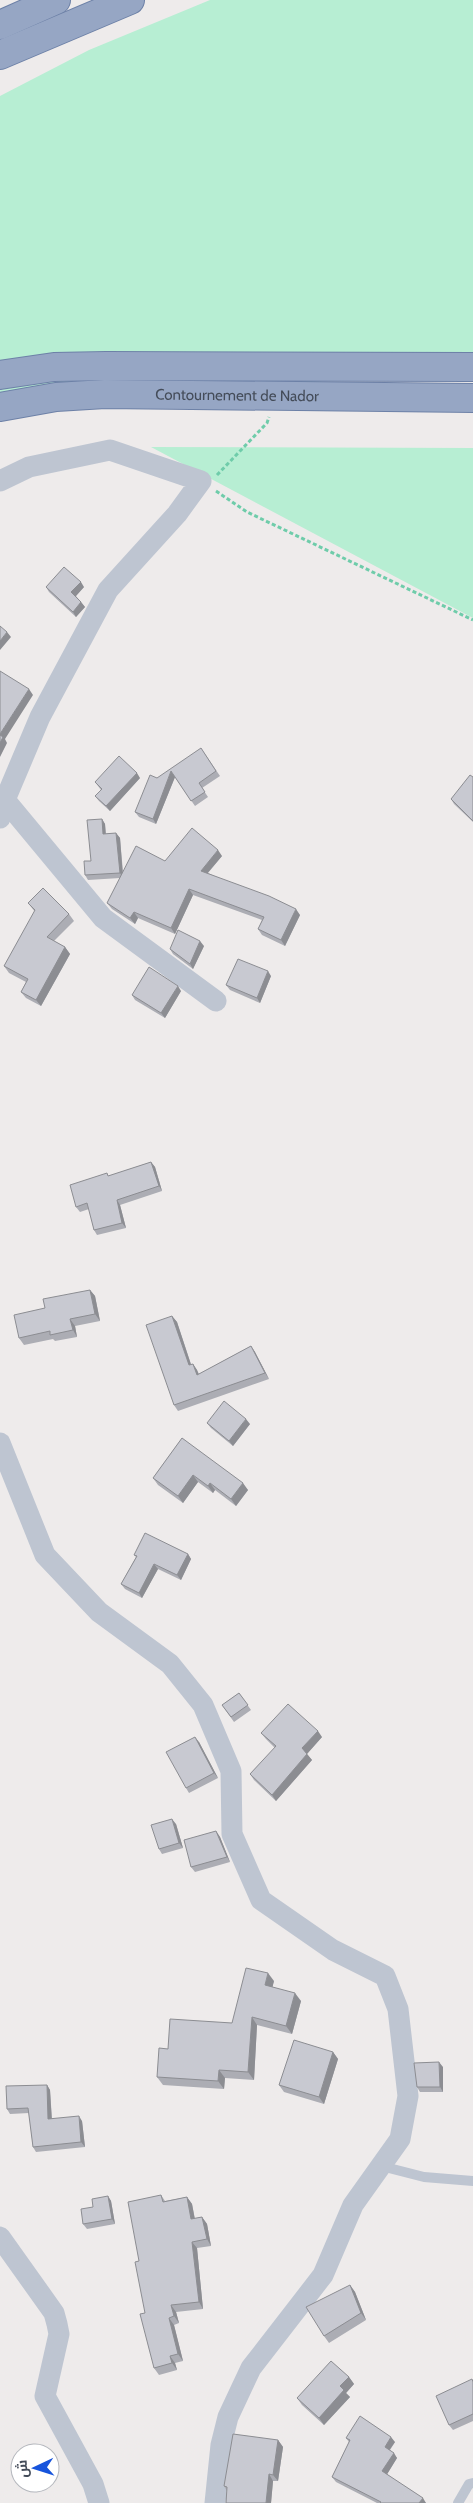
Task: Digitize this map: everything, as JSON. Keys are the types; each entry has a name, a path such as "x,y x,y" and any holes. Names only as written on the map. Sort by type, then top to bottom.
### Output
{"highway":[{"path":"0,25 56,0"},
{"path":"0,55 130,0"},
{"name":"Contournement de Nador","path":"0,375 54,367 106,366 462,367"},
{"path":"461,398 462,367"},
{"name":"Contournement de Nador","path":"0,407 56,397 95,395 461,398"}],"street":[{"path":"0,481 29,467 110,450 205,483 108,590 40,717 2,809 103,918 216,1001"},
{"path":"0,1443 45,1556 99,1612 170,1664 203,1705 231,1771 232,1834 261,1900 333,1950 385,1976 398,2009 408,2096 400,2139 353,2205 323,2275 251,2368 228,2417 221,2445 215,2503"},
{"path":"0,2237 54,2313 59,2334 45,2396 92,2484 99,2503"}],"lane":[{"path":"381,2166 424,2177 473,2182"},
{"path":"458,2503 469,2484 473,2483"}],"path":[{"path":"268,396 270,414 267,423 214,478 205,483 247,512 473,620"}],"green space":[{"path":"210,0 473,0 473,370 0,402 0,96 89,50"},
{"path":"151,447 473,448 473,618"}],"building":[{"path":"64,567 81,582 71,592 81,602 73,612 46,587"},
{"path":"0,626 7,632 0,641"},
{"path":"0,671 29,689 0,734"},
{"path":"201,748 216,771 199,783 205,792 191,801 171,771 153,819 135,812 150,775 157,778"},
{"path":"119,756 137,773 106,806 95,796 102,789 95,782"},
{"path":"470,775 473,777 473,821 451,799"},
{"path":"102,819 103,834 116,833 120,873 85,875 84,861 91,861 87,820"},
{"path":"192,828 218,850 201,871 269,896 296,909 281,940 258,929 264,917 189,889 171,928 134,912 130,918 107,903 136,846 165,861"},
{"path":"43,888 69,914 47,937 65,947 36,1000 21,992 28,979 4,966 35,910 28,903"},
{"path":"178,930 200,941 190,964 170,949"},
{"path":"238,959 268,971 257,998 226,985"},
{"path":"149,967 178,986 161,1013 132,995"},
{"path":"151,1162 159,1186 117,1200 122,1223 94,1230 87,1203 76,1207 70,1185 107,1173 108,1176"},
{"path":"90,1290 95,1314 70,1319 73,1330 50,1335 50,1331 19,1338 14,1315 45,1308 43,1299"},
{"path":"172,1316 189,1365 193,1364 197,1375 251,1346 265,1373 174,1405 146,1325"},
{"path":"224,1401 246,1419 229,1441 207,1423"},
{"path":"182,1438 243,1483 231,1499 210,1483 208,1486 193,1475 178,1496 153,1478"},
{"path":"145,1533 188,1554 177,1575 154,1564 139,1593 121,1584 137,1556 134,1555"},
{"path":"239,1693 248,1705 231,1717 222,1705"},
{"path":"288,1704 318,1731 302,1748 307,1754 272,1795 250,1774 276,1746 261,1733"},
{"path":"195,1737 214,1773 186,1788 166,1752"},
{"path":"172,1819 179,1843 159,1849 151,1825"},
{"path":"216,1831 227,1857 191,1867 184,1840"},
{"path":"246,1968 268,1973 265,1985 295,1993 286,2026 252,2017 248,2072 219,2070 218,2081 157,2077 159,2048 168,2049 170,2019 232,2023"},
{"path":"294,2040 333,2052 319,2097 279,2085"},
{"path":"439,2062 440,2087 417,2087 414,2063"},
{"path":"47,2085 48,2119 79,2116 81,2142 33,2147 28,2108 7,2109 6,2086"},
{"path":"161,2195 163,2202 187,2197 191,2219 202,2217 207,2239 192,2242 199,2302 171,2305 174,2316 169,2318 178,2354 170,2356 172,2363 154,2368 140,2314 145,2313 135,2262 139,2261 128,2202"},
{"path":"108,2196 112,2219 83,2224 81,2209 93,2207 92,2199"},
{"path":"350,2285 361,2313 324,2336 306,2307"},
{"path":"331,2361 349,2377 340,2386 344,2390 319,2418 297,2398"},
{"path":"472,2379 473,2414 449,2425 436,2396"},
{"path":"360,2416 391,2437 385,2447 394,2453 382,2471 423,2498 419,2503 380,2503 332,2477 350,2440 346,2438"},
{"path":"233,2434 278,2440 273,2475 269,2474 266,2503 226,2503 227,2487 224,2486"}]}
